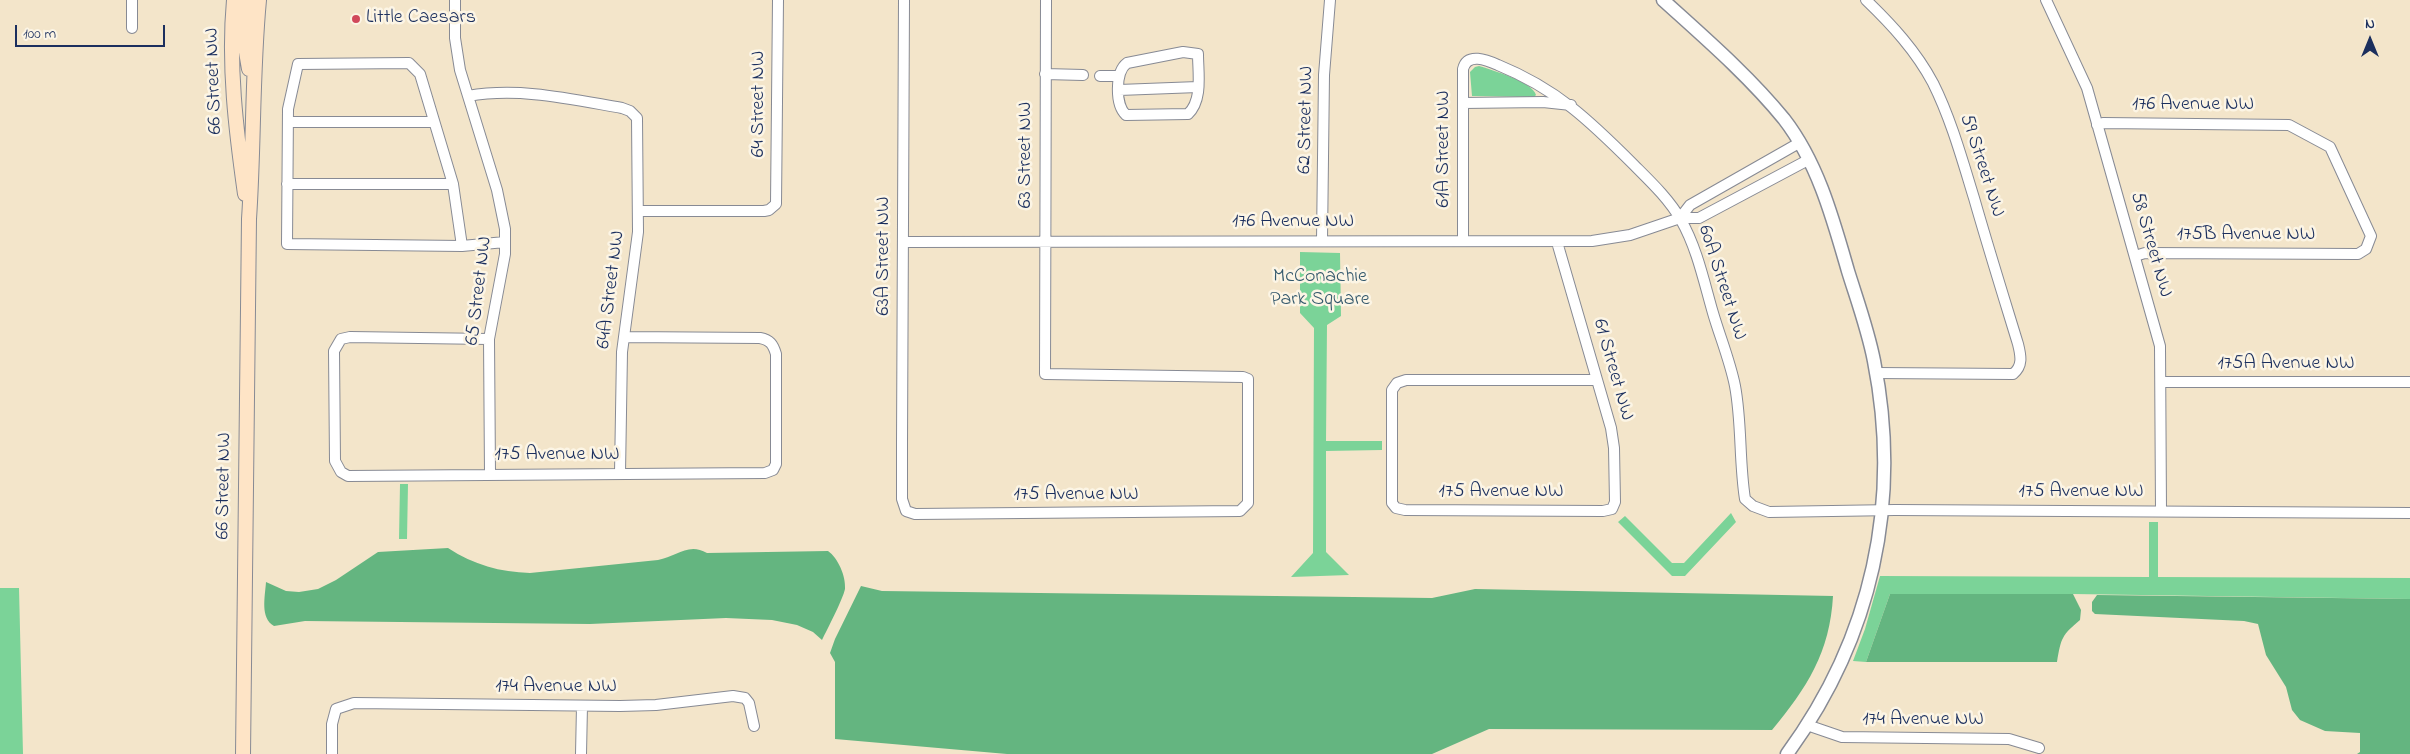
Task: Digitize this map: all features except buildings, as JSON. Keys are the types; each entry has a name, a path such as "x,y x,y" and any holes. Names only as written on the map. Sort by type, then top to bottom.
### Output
{"main road":[{"name":"66 Street NW","path":"234,0 231,48 237,134 249,220"},
{"path":"245,0 244,45 253,87"},
{"name":"66 Street NW","path":"243,754 249,220 252,174 253,87 260,0"}],"street":[{"path":"132,0 132,28"},
{"name":"65 Street NW","path":"455,0 455,38 460,70 501,204 505,242 496,307 489,339 490,474"},
{"name":"64 Street NW","path":"638,211 764,211 773,208 777,198 778,0"},
{"name":"63A Street NW","path":"904,0 902,494 906,510"},
{"name":"63 Street NW","path":"1046,0 1044,374 1243,377 1248,379 1248,502 1245,507"},
{"name":"62 Street NW","path":"1322,241 1325,57 1330,0"},
{"path":"1664,0 1755,87 1784,120 1799,143 1832,218 1874,358 1884,428 1883,510 1872,572 1856,627 1841,664 1807,725 1787,754"},
{"name":"59 Street NW","path":"1866,0 1890,22 1915,53 1945,109 2015,335 2021,363 2019,370 2013,374 1876,374"},
{"name":"58 Street NW","path":"2046,0 2080,71 2160,346 2161,511"},
{"path":"1183,52 1198,54 1198,87 1198,99 1188,114 1126,115 1120,106 1119,76 1121,69 1127,64 1183,52"},
{"name":"60A Street NW","path":"1469,60 1477,58 1513,71 1556,93 1572,105 1655,186 1680,218 1692,243 1734,384 1741,430 1743,487 1745,499 1753,506"},
{"name":"61A Street NW","path":"1463,241 1463,69 1469,60"},
{"path":"462,246 453,184 420,74 409,63 298,64 288,109 287,244 462,246 505,242"},
{"path":"1045,74 1083,75"},
{"path":"1100,76 1119,76"},
{"path":"1119,90 1198,87"},
{"name":"64A Street NW","path":"468,96 503,91 533,93 622,108 634,113 638,123 638,211 635,263 624,337 620,405 620,473"},
{"path":"1463,103 1543,102 1572,105"},
{"path":"288,122 434,122"},
{"name":"176 Avenue NW","path":"2097,125 2103,123 2284,123 2289,125 2330,147 2371,236 2366,249 2358,254"},
{"name":"176 Avenue NW","path":"1680,218 1690,205 1799,143"},
{"name":"176 Avenue NW","path":"903,242 1592,241 1614,238 1680,218 1699,218 1808,160"},
{"path":"288,184 453,184"},
{"name":"61 Street NW","path":"1557,242 1611,428 1614,448 1615,502 1612,509"},
{"name":"175B Avenue NW","path":"2135,256 2145,253 2358,254"},
{"name":"175 Avenue NW","path":"489,339 350,337 341,339 334,351 335,461 340,472 348,476 765,473 773,470 776,464 776,354 773,345 768,340 760,338 624,337"},
{"name":"175 Avenue NW","path":"1597,380 1406,380 1397,383 1392,390 1392,503 1396,508 1405,510 1603,511 1612,509"},
{"name":"175A Avenue NW","path":"2161,382 2410,382"},
{"name":"175 Avenue NW","path":"1753,506 1769,512 1883,510 2410,513"},
{"name":"175 Avenue NW","path":"906,510 914,514 1232,512 1245,507"},
{"name":"174 Avenue NW","path":"332,754 332,724 336,709 354,703 656,705 733,696 745,698 749,703 754,726"},
{"path":"581,754 582,706"},
{"name":"174 Avenue NW","path":"1807,725 1842,737 1874,739 2009,739 2039,748"}],"green space":[{"path":"1479,66 1520,81 1533,90 1536,95 1534,97 1472,96 1470,72"},
{"name":"McConachie Park Square","path":"1300,252 1340,253 1341,316 1327,325 1326,441 1382,441 1382,450 1326,451 1326,552 1349,575 1291,577 1313,553 1314,328 1300,313"},
{"path":"400,484 408,484 407,539 399,539"},
{"path":"1731,513 1736,522 1685,576 1672,576 1618,522 1625,516 1672,563 1684,563"},
{"path":"2149,522 2158,522 2158,577 2410,578 2410,599 2073,594 1890,594 1866,662 1853,661 1865,629 1880,576 2149,577"},
{"path":"448,548 477,563 508,571 530,573 658,560 682,551 694,549 707,553 828,551 841,568 845,589 822,640 813,632 797,625 772,620 726,618 590,624 305,621 274,626 265,613 266,582 286,591 299,592 318,589 336,580 378,552"},
{"path":"861,586 882,591 1432,598 1475,589 1833,596 1831,616 1822,652 1806,684 1772,730 1489,729 1432,754 1007,754 835,739 835,662 830,653"},
{"path":"0,588 19,588 23,754 0,754"},
{"path":"1890,594 2073,594 2081,610 2080,620 2063,638 2057,662 1866,662"},
{"path":"2097,595 2410,599 2410,754 2357,754 2360,752 2360,733 2325,731 2300,720 2292,710 2286,687 2266,655 2258,624 2244,621 2095,614 2092,611 2092,602"}],"place":[{"name":"Little Caesars","path":"356,19"}]}
